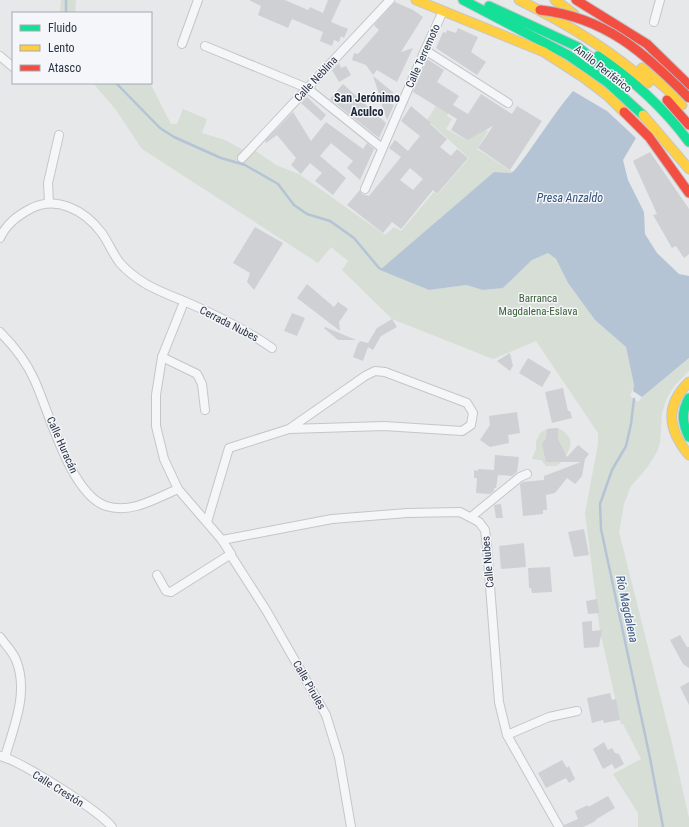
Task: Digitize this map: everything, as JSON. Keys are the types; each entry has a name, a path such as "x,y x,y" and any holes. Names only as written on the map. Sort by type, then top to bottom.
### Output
{"main road":[{"path":"416,0 544,52 583,77 608,96 649,137 689,193"},
{"path":"463,0 485,14 568,55 592,70 632,102 654,125 689,169"},
{"name":"Anillo Periférico","path":"475,0 512,15 578,47 626,85 687,145"},
{"path":"489,0 559,30 616,68 655,103 687,145"},
{"path":"519,0 572,27 625,62 664,98 689,124"},
{"name":"Anillo Periférico","path":"523,0 613,44 669,91 689,113"},
{"path":"554,0 587,23 624,45 663,78 689,105"},
{"path":"576,0 647,44 689,85"},
{"path":"540,10 565,13 588,21 630,44 689,98"},
{"path":"689,382 676,398 672,413 671,425 678,441 689,455"},
{"path":"689,398 684,405 682,417 689,437"}],"street":[{"path":"182,44 198,0"},
{"name":"Calle Neblina","path":"242,158 390,0"},
{"path":"654,22 660,0"},
{"name":"Calle Terremoto","path":"365,189 443,11"},
{"path":"205,46 307,88 382,148"},
{"path":"425,50 508,103"},
{"path":"0,56 12,66"},
{"path":"0,238 4,229 18,215 37,205 49,203 48,183 59,135"},
{"name":"Cerrada Nubes","path":"49,203 69,206 87,217 101,232 118,261 131,273 157,290 255,336 272,348"},
{"name":"Calle Pirules","path":"184,302 162,357 156,395 156,426 164,459 178,489 222,540 266,610 326,715 339,757 350,827"},
{"name":"Calle Huracán","path":"0,332 16,348 33,378 72,473 92,497 106,506 122,508 138,506 178,489"},
{"path":"162,357 197,374 202,384 205,410"},
{"path":"207,522 229,448 289,429 384,426 462,432 471,425 473,413 467,403 390,373 375,371 365,376 289,429"},
{"path":"222,540 296,525 370,516 460,512 471,517 520,477 527,474"},
{"name":"Calle Nubes","path":"471,517 479,522 485,530 499,702 508,734 559,827"},
{"path":"156,575 166,591 171,592 231,556"},
{"path":"0,637 16,658 21,673 22,693 2,756"},
{"path":"508,734 549,717 576,711"},
{"name":"Calle Crestón","path":"2,756 45,779 82,803 112,827"}],"green space":[{"path":"61,0 76,0 75,12 60,12"},
{"name":"Barranca Magdalena-Eslava","path":"94,84 151,84 171,124 177,124 183,109 207,119 202,133 225,140 245,151 250,147 276,165 299,174 385,235 394,227 401,231 434,192 437,195 469,158 427,120 436,106 448,113 447,116 452,119 446,129 466,140 485,130 488,131 477,149 511,171 514,171 511,173 494,172 381,270 429,290 466,285 483,290 503,288 532,260 548,253 556,259 568,283 595,320 626,347 634,385 630,396 638,402 689,358 689,371 675,385 667,398 662,413 660,443 657,452 646,469 631,486 624,504 619,532 671,739 689,818 689,827 638,827 638,813 613,774 641,759 623,724 621,724 600,631 585,513 598,444 598,433 536,341 493,359 392,319 342,270 348,261 331,247 318,263 142,149 116,110"},
{"path":"558,428 565,432 570,441 569,451 562,461 557,466 546,466 541,460 532,459 536,449 536,441 540,433 547,429"}],"water":[{"name":"Presa Anzaldo","path":"573,91 607,111 636,138 623,160 628,180 644,212 645,234 657,253 679,274 689,276 689,358 642,397 633,391 634,385 626,347 595,320 568,283 556,259 548,253 532,260 503,288 483,290 466,285 429,290 380,270 494,172 511,173 514,171"}],"building":[{"path":"249,0 285,0 308,10 310,7 323,13 328,0 341,0 331,22 348,29 344,38 341,36 339,42 334,40 332,46 320,41 323,32 292,19 288,28 258,15 261,6"},
{"path":"395,2 413,10 423,17 401,52 413,48 397,82 377,70 373,75 366,65 352,60 354,53 358,54 379,30 374,25"},
{"path":"458,28 478,37 471,52 486,62 477,75 436,48 443,32 446,33 447,30 456,33"},
{"path":"427,59 444,70 437,82 459,96 453,105 468,114 481,94 512,114 517,106 542,121 510,170 478,148 493,126 467,140 451,130 457,119 413,92"},
{"path":"339,63 341,68 346,66 351,75 339,82 332,70"},
{"path":"373,76 394,93 380,97"},
{"path":"343,84 386,123 379,138 330,99"},
{"path":"307,97 326,115 321,121 301,103"},
{"path":"380,99 394,105 387,120"},
{"path":"411,106 447,139 440,147 451,156 457,149 468,158 437,194 433,190 401,229 392,222 383,233 347,205 360,190 362,194 369,196 401,157 389,148 395,140 408,151 420,136 401,121","holes":["410,168 423,179 413,190 400,180"]},
{"path":"293,112 311,141 326,122 363,149 367,143 374,149 360,180 347,168 353,161 331,143 320,156 346,178 333,195 315,181 322,173 310,163 301,174 291,165 296,158 277,135 266,143 265,141"},
{"path":"650,152 689,209 689,254 684,258 676,246 672,248 653,215 657,214 633,161"},
{"path":"255,227 283,243 254,290 247,282 250,273 233,263"},
{"path":"307,284 334,307 338,302 348,309 339,322 340,331 297,298"},
{"path":"292,313 305,318 297,336 284,331"},
{"path":"392,319 397,327 381,336 373,350 368,347 363,361 353,357 360,341 368,343 377,328"},
{"path":"325,327 356,340 338,340 324,328"},
{"path":"510,353 513,366 510,371 497,361"},
{"path":"528,358 551,372 542,387 519,373"},
{"path":"563,388 568,411 570,411 572,418 552,423 545,392"},
{"path":"517,412 520,433 508,435 509,443 490,447 480,440 490,425 489,416"},
{"path":"558,428 558,439 567,457 578,445 589,454 585,459 582,476 575,484 567,478 555,493 546,495 547,510 543,510 543,514 523,516 520,484 523,482 544,480 544,476 581,462 546,462 542,444 546,439 547,429"},
{"path":"495,455 519,457 517,472 512,476 498,475 496,488 494,488 494,491 490,494 476,493 477,478 474,478 474,470 494,470"},
{"path":"501,504 503,518 496,518 494,505"},
{"path":"584,529 589,555 574,557 568,532"},
{"path":"524,543 526,567 501,569 499,546"},
{"path":"550,567 552,592 532,593 531,588 529,588 528,568"},
{"path":"597,599 599,613 588,614 586,601"},
{"path":"592,621 592,631 602,630 599,647 584,648 582,622"},
{"path":"680,635 687,647 689,647 689,668 683,664 670,640"},
{"path":"689,682 689,705 680,687"},
{"path":"610,693 612,700 616,699 620,720 604,723 603,720 592,723 587,698"},
{"path":"604,742 608,750 612,748 615,753 619,754 624,764 615,769 612,764 603,769 593,749"},
{"path":"562,760 567,768 569,766 575,779 569,783 566,778 546,788 538,773"},
{"path":"608,796 615,808 595,820 596,821 583,827 564,827 564,825 578,819 575,811 588,805 588,807"}],"waterway":[{"path":"66,0 66,12"},
{"path":"117,84 160,128 174,137 221,158 245,165 278,184 294,205 307,214 330,221 354,238 379,268 383,270"},
{"name":"Río Magdalena","path":"634,399 631,424 626,446 612,470 600,504 601,529 650,758 663,827"}],"traffic: fast":[{"path":"463,0 568,55 607,82 643,115"},
{"path":"489,6 578,47 603,67"},
{"path":"598,56 647,95 689,142"},
{"path":"689,398 686,403 683,418 689,437"}],"traffic: slow":[{"path":"416,0 544,52 583,77 608,96 624,112"},
{"path":"519,0 586,37 618,59 648,83"},
{"path":"555,0 574,14"},
{"path":"642,68 669,91 682,105"},
{"path":"643,115 689,169"},
{"path":"689,382 681,391 672,409 673,427 682,446 689,455"}],"traffic: jam":[{"path":"576,0 647,44 689,85"},
{"path":"540,10 585,20 604,29 640,52 689,98"},
{"path":"667,100 689,125"},
{"path":"624,112 649,137 689,193"}],"district":[{"name":"San Jerónimo Aculco","path":"367,105"}]}
